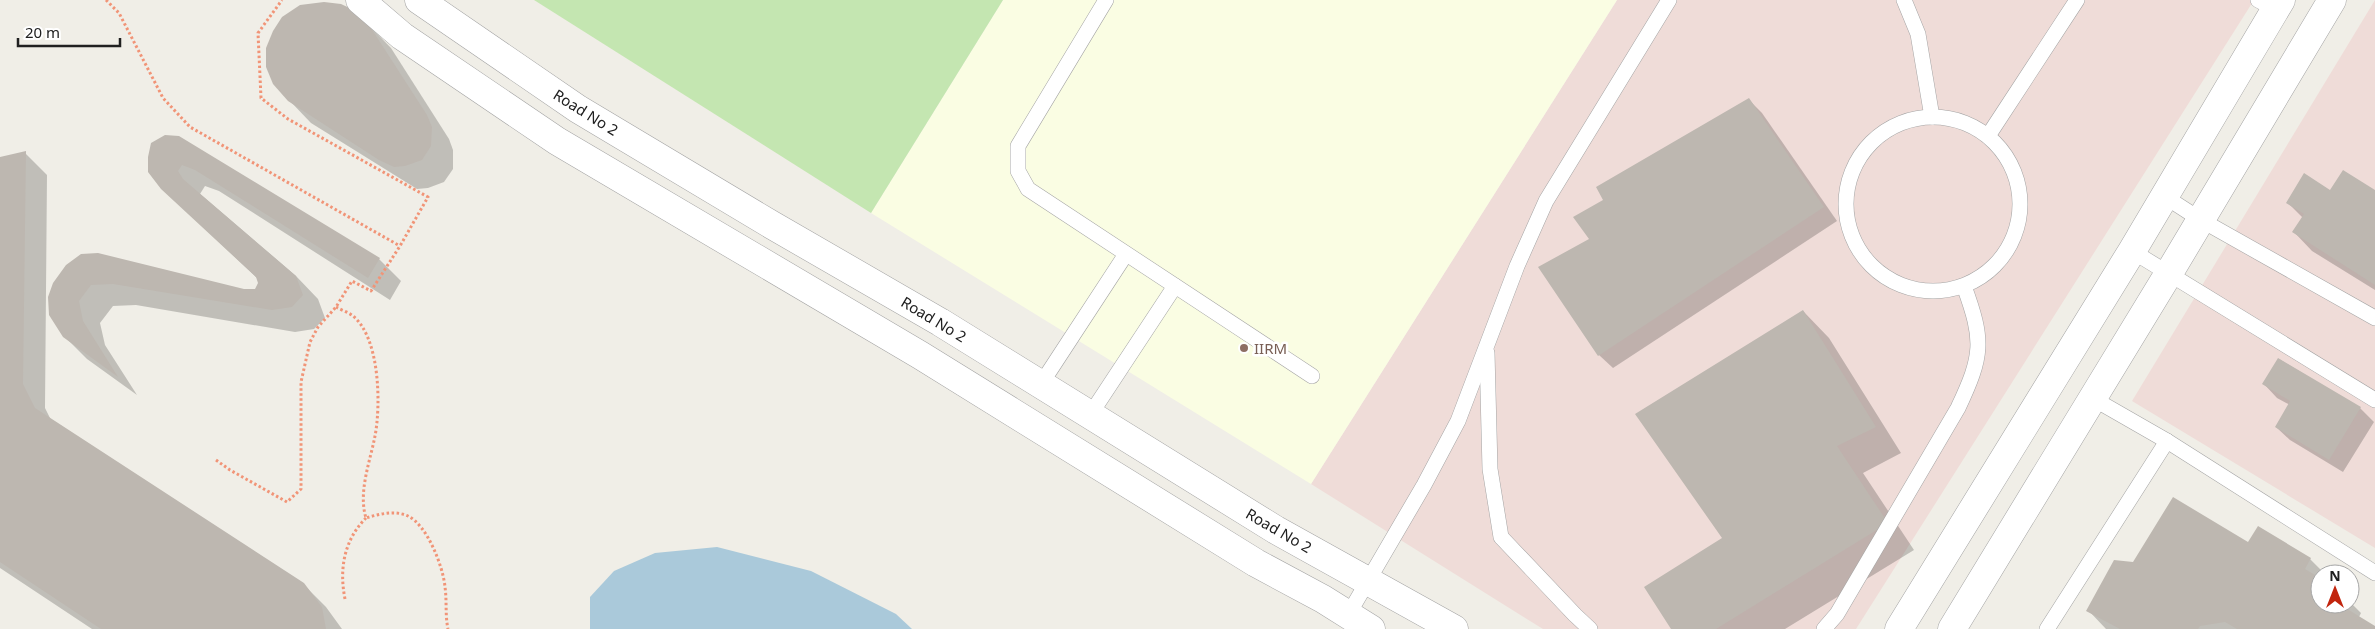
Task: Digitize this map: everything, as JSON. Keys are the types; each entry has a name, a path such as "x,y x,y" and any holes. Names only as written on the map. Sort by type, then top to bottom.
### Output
{"street":[{"path":"360,0 402,36 558,141 920,355 1256,563 1323,599 1360,622"},
{"name":"Road No 2","path":"420,0 578,108 772,225 940,322 1276,530 1369,580 1454,629"},
{"path":"1952,629 2169,273 2332,0"},
{"path":"1899,629 2132,251 2258,38 2271,3"},
{"path":"2258,38 2297,58"}],"lane":[{"path":"1106,0 1018,146 1018,171 1028,190 1312,376"},
{"path":"1360,622 1369,580 1458,422 1517,266 1546,201 1669,0"},
{"path":"1904,0 1918,34 1932,117"},
{"path":"1988,136 2077,0"},
{"path":"1932,117 1952,119 1972,126 1988,136 2003,151 2013,169 2019,188 2021,208 2015,234 2009,247 1997,264 1982,277 1964,286 1944,290 1923,291 1904,286 1886,277 1870,265 1857,248 1849,230 1845,210 1846,190 1852,170 1862,152 1871,142 1893,126 1912,119 1932,117"},
{"path":"2164,196 2201,220 2375,318"},
{"path":"2132,251 2375,400"},
{"path":"1041,384 1126,254"},
{"path":"1090,415 1175,286"},
{"path":"1824,629 1848,597 1958,408 1974,374 1979,344 1976,318 1964,286"},
{"path":"1487,344 1490,469 1501,537 1590,629"},
{"path":"2092,398 2167,441 2375,573"},
{"path":"2047,629 2167,441"}],"path":[{"path":"106,0 119,13 163,98 190,127 400,246"},
{"path":"216,460 287,502 301,489 301,382 310,342 318,327 336,307 352,281 371,292 428,197 288,119 261,98 258,33 282,0"},
{"path":"336,307 353,317 365,334 374,360 379,390 375,434 364,488 363,508 366,518"},
{"path":"345,599 342,566 348,544 355,529 366,518 379,514 392,513 408,516 420,526 437,556 445,586 448,629"}],"shaded area":[{"name":"IIRM","path":"1003,0 1617,0 1311,484 871,213"},
{"path":"1617,0 2254,0 1856,629 1543,629 1311,484"},
{"path":"2375,0 2375,548 2132,401"}],"green space":[{"path":"534,0 1003,0 871,213"}],"water":[{"path":"717,547 811,571 896,614 912,629 590,629 590,597 614,571 655,553"}],"building":[{"path":"324,2 341,4 358,12 369,25 427,115 432,127 431,146 422,160 405,166 394,167 379,160 288,101 273,84 266,67 266,48 273,31 282,17 300,5"},
{"path":"1749,98 1824,207 1598,356 1538,267 1589,239 1573,217 1603,200 1596,187"},
{"path":"165,135 179,136 380,258 368,278 195,170 182,165 178,171 183,179 296,276 303,295 292,307 272,310 113,284 91,285 79,301 83,321 118,377 63,337 49,315 48,297 53,283 66,265 81,254 98,253 244,289 255,289 258,283 256,277 161,189 148,172 148,157 151,143"},
{"path":"26,151 23,384 35,408 304,583 322,607 326,629 101,629 0,562 0,157"},
{"path":"2343,170 2375,190 2375,285 2292,232 2304,214 2286,203 2304,173 2330,190"},
{"path":"1803,310 1876,427 1837,446 1888,523 1716,629 1671,629 1644,587 1722,538 1635,414"},
{"path":"2278,358 2361,407 2329,460 2275,427 2290,401 2262,384"},
{"path":"2173,497 2248,542 2258,526 2311,558 2305,569 2310,572 2310,614 2355,614 2375,626 2375,629 2237,629 2225,622 2200,626 2198,629 2120,629 2086,611 2114,560 2133,562"}],"place":[{"name":"IIRM","path":"1244,348"}]}
